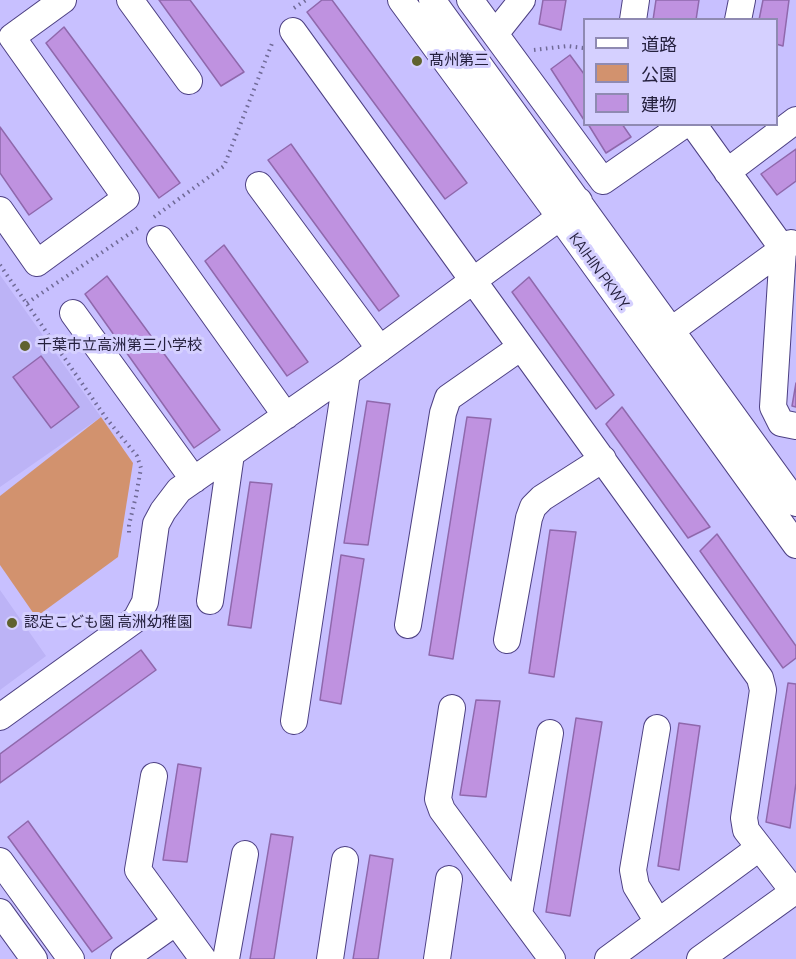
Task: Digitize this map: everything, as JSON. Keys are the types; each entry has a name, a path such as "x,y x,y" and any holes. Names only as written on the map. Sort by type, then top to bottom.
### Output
{"street":[{"path":"0,210 38,263 126,198 12,37 63,0"},
{"path":"130,0 189,81"},
{"name":"KAIHIN PKWY.","path":"401,0 570,209"},
{"name":"KAIHIN PKWY.","path":"432,0 570,209 661,337 796,545"},
{"path":"470,0 603,181 682,126"},
{"path":"502,44 522,0"},
{"path":"633,18 636,0"},
{"path":"738,18 742,0"},
{"path":"286,26 760,678 763,690 744,818 746,830 795,891 700,959"},
{"path":"727,172 796,120"},
{"path":"694,126 727,172 789,244 772,407 781,423 796,426"},
{"path":"259,185 380,349"},
{"path":"0,717 136,619 145,602 156,524 179,490 347,373 570,209"},
{"path":"160,239 286,416"},
{"path":"661,337 789,244"},
{"path":"73,313 194,480"},
{"name":"KAIHIN PKWY.","path":"661,337 796,504"},
{"path":"408,625 443,413 448,398 521,347"},
{"path":"294,721 347,373"},
{"path":"210,602 231,454"},
{"path":"507,640 529,518 533,507 542,498 603,459"},
{"path":"452,708 438,799 442,810 552,959"},
{"path":"657,728 633,870 636,886 658,922"},
{"path":"519,914 550,733"},
{"path":"154,776 138,870 202,959"},
{"path":"608,959 759,848"},
{"path":"226,959 245,854"},
{"path":"330,959 345,860"},
{"path":"0,861 71,959"},
{"path":"437,959 449,879"},
{"path":"124,959 176,922"},
{"path":"4,925 34,959"}],"path":[{"path":"27,303 146,222 224,165 286,26 306,0"},
{"path":"502,44 583,48"},
{"path":"0,265 106,418 137,456 141,468 129,525 130,542"}],"shaded area":[{"name":"千葉市立高洲第三小学校","path":"0,275 101,417 0,487"},
{"name":"認定こども園 高洲幼稚園","path":"0,590 46,656 0,690"}],"green space":[{"path":"101,417 133,463 118,557 36,617 0,565 0,496"}],"building":[{"path":"159,0 190,0 244,72 221,86"},
{"path":"322,0 332,0 467,183 445,199 307,12"},
{"path":"543,0 566,0 561,30 539,24"},
{"path":"656,0 699,0 696,18 653,18"},
{"path":"763,0 789,0 783,46 778,45 778,18 759,18"},
{"path":"64,27 180,183 159,198 46,43"},
{"path":"570,55 583,73 583,118 551,69"},
{"path":"589,126 623,126 631,137 606,153"},
{"path":"0,127 52,199 29,215 0,173"},
{"path":"291,144 399,296 379,311 268,160"},
{"path":"796,149 796,181 777,195 761,174"},
{"path":"224,245 308,362 287,376 205,261"},
{"path":"107,276 220,430 194,448 85,294"},
{"path":"529,277 614,395 596,409 512,292"},
{"path":"41,356 79,407 51,428 13,377"},
{"path":"796,383 796,407 792,406"},
{"path":"367,401 390,404 368,545 344,543"},
{"path":"622,407 710,527 688,538 606,424"},
{"path":"467,417 491,419 453,659 429,655"},
{"path":"250,482 272,484 251,628 228,625"},
{"path":"550,530 576,532 554,677 529,673"},
{"path":"717,534 796,646 796,658 783,668 700,551"},
{"path":"341,555 364,559 341,704 320,700"},
{"path":"141,650 156,670 0,783 0,754"},
{"path":"788,683 796,684 796,783 790,828 766,822"},
{"path":"476,700 500,701 486,797 460,795"},
{"path":"576,718 602,722 570,916 546,912"},
{"path":"679,723 700,726 679,870 658,866"},
{"path":"178,764 201,768 187,862 163,860"},
{"path":"28,821 112,938 92,952 8,837"},
{"path":"271,834 293,837 274,959 250,959"},
{"path":"370,855 393,859 378,959 353,959"}],"place":[{"name":"髙州第三","path":"417,61"},
{"name":"千葉市立高洲第三小学校","path":"25,346"},
{"name":"認定こども園 高洲幼稚園","path":"12,623"}]}
